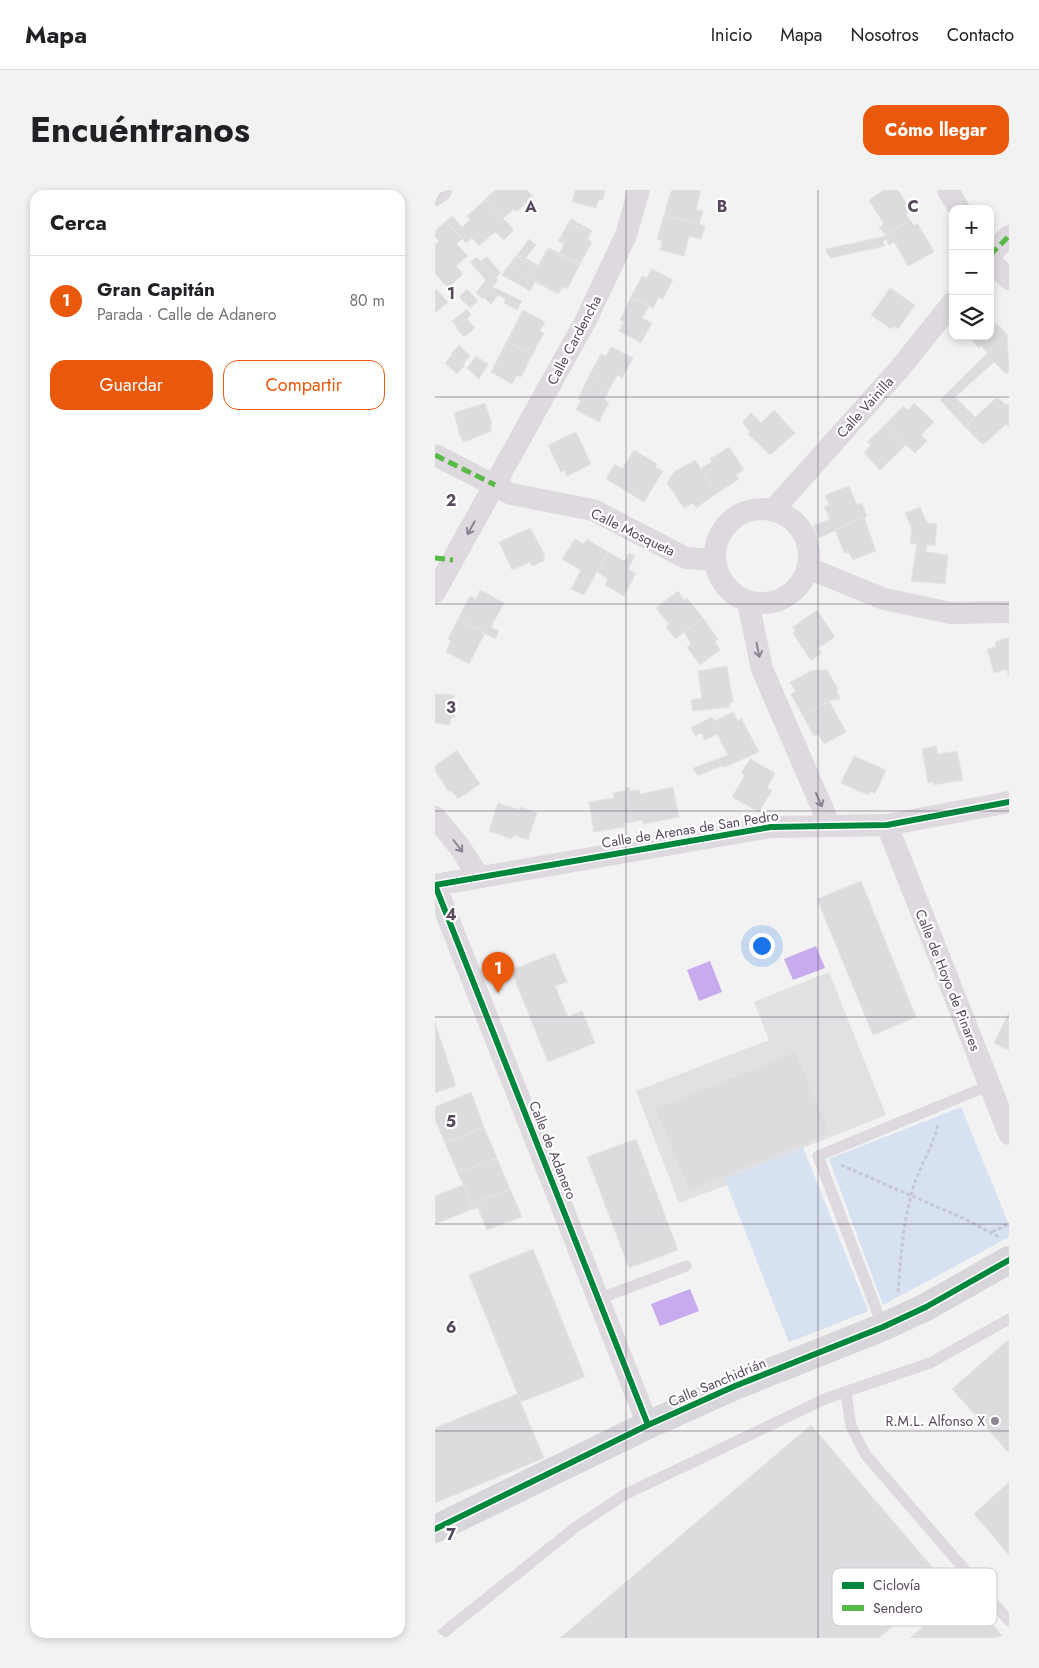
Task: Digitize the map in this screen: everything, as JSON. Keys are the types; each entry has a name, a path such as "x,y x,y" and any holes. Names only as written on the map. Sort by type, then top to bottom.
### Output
{"street":[{"path":"435,195 441,190"},
{"name":"Calle Cardencha","path":"435,592 586,320 626,235 639,190"},
{"path":"948,190 957,205"},
{"path":"994,252 1009,236"},
{"path":"994,265 1009,279"},
{"name":"Calle Vainilla","path":"773,510 901,367 949,307"},
{"path":"435,455 495,485"},
{"name":"Calle Mosqueta","path":"495,485 511,494 593,510 685,558 714,560"},
{"path":"751,510 773,510 787,516 799,526 806,538 809,554 808,568 797,588 778,601 764,604 749,602 735,596 717,574 714,560 715,546 721,532 730,520 751,510"},
{"path":"808,568 884,598 951,613 1009,612"},
{"path":"749,602 762,669 830,826"},
{"name":"Calle de Arenas de San Pedro","path":"435,885 771,827 887,826 1009,802"},
{"path":"435,817 479,877"},
{"name":"Calle de Hoyo de Pinares","path":"887,826 1009,1134"},
{"name":"Calle de Adanero","path":"435,885 647,1425"},
{"name":"Calle Sanchidrián","path":"435,1528 647,1425 735,1386 890,1324 1007,1250"}],"lane":[{"path":"890,1324 818,1156 947,1104 990,1084"},
{"path":"598,1299 686,1266"},
{"path":"437,1638 577,1526 624,1496 827,1398 929,1363 1009,1319"},
{"path":"846,1392 851,1426 865,1454 963,1568"},
{"path":"997,1607 1009,1621"}],"path":[{"path":"890,1324 911,1197 935,1140 940,1115 947,1104"},
{"path":"818,1156 829,1159 991,1232 1007,1250"},
{"path":"991,1232 1009,1224"}],"shaded area":[{"path":"816,946 825,968 793,980 784,959"},
{"path":"710,961 722,992 699,1001 687,970"},
{"path":"829,972 886,1115 803,1148 868,1311 789,1342 727,1185 679,1203 636,1091 769,1040 754,1002"},
{"path":"961,1107 1009,1225 1009,1237 883,1305 829,1159"},
{"path":"803,1148 868,1311 789,1342 725,1179"},
{"path":"690,1289 699,1311 660,1326 651,1304"}],"building":[{"path":"495,190 527,190 533,197 516,212 514,209 503,218 485,199"},
{"path":"575,190 605,190 603,200 599,199 596,208 572,202"},
{"path":"701,190 696,210 703,211 699,225 664,215 671,191"},
{"path":"884,190 898,190 911,211 906,214 910,220 885,235 879,227 884,224 869,200"},
{"path":"486,199 514,230 504,240 495,232 479,246 472,238 466,243 446,221 452,216 462,227 470,220 467,216"},
{"path":"664,215 705,226 701,239 689,236 684,256 660,250 662,241 657,239"},
{"path":"571,219 592,231 588,239 592,242 580,264 560,254 566,242 560,239"},
{"path":"910,220 914,225 918,224 934,252 908,266 894,242 889,245 886,239 883,242 885,246 830,258 825,249 883,237"},
{"path":"446,221 462,239 457,244 468,256 456,266 463,274 448,288 435,274 435,245 439,241 435,237 435,231"},
{"path":"569,222 590,233 586,242 590,243 579,266 558,255 564,244 558,241"},
{"path":"529,239 536,245 525,259 518,254"},
{"path":"549,248 580,264 568,287 564,285 559,293 508,267 518,254 539,266"},
{"path":"547,249 579,266 567,289 562,286 558,294 535,282 530,291 502,275 515,256 537,268"},
{"path":"477,257 498,280 483,299 476,293 486,280 470,262"},
{"path":"487,257 501,273 496,278 481,261"},
{"path":"652,269 673,280 663,299 659,297 653,308 631,297 642,276 647,278"},
{"path":"493,287 522,301 517,310 504,303 506,299 498,295 491,304 484,298"},
{"path":"435,288 448,302 435,313"},
{"path":"890,288 915,305 898,329 894,326 891,329 871,315"},
{"path":"467,289 478,301 470,308 459,297"},
{"path":"631,297 649,306 642,318 652,323 641,343 619,331 624,322 620,320"},
{"path":"467,309 471,315 457,327 452,321"},
{"path":"523,310 545,322 540,331 544,333 532,355 507,341"},
{"path":"467,319 475,328 464,337 456,328"},
{"path":"996,323 1007,334 988,353 981,346 979,348 972,340 994,340 994,326"},
{"path":"1007,334 1009,371 1006,374 994,362 955,397 975,417 965,427 940,400"},
{"path":"507,341 532,355 521,377 517,375 512,384 491,372"},
{"path":"459,345 470,356 463,364 451,354"},
{"path":"611,347 633,358 622,378 617,375 610,388 589,376 601,354 606,356"},
{"path":"452,355 465,366 457,374 445,363"},
{"path":"476,356 488,364 479,379 467,368"},
{"path":"589,376 610,388 604,400 609,402 599,422 576,410 581,400 578,399"},
{"path":"997,397 1006,405 1009,403 1009,427 1006,424 983,445 965,427"},
{"path":"485,403 492,424 490,425 492,431 464,442 460,436 454,413"},
{"path":"914,403 934,422 921,435 927,441 915,453 885,425 903,406 908,410"},
{"path":"774,410 795,433 770,455 748,434 750,432 742,422 751,413 761,423"},
{"path":"885,425 906,445 880,470 864,453 871,445 867,442"},
{"path":"576,432 591,464 567,476 565,470 561,472 548,445"},
{"path":"729,447 744,470 736,475 739,479 717,493 700,469 712,462 710,459"},
{"path":"634,450 657,464 655,467 663,471 644,502 606,479 615,464 622,469"},
{"path":"695,460 717,493 696,508 693,503 684,508 667,483 674,472"},
{"path":"849,486 857,505 862,503 867,516 819,538 813,526 830,519 824,507 829,505 825,495"},
{"path":"920,507 927,523 937,524 935,546 927,545 926,552 948,555 945,584 911,581 917,544 910,543 912,529 905,513"},
{"path":"864,517 876,551 853,560 848,552 844,553 835,529"},
{"path":"530,528 545,555 543,556 545,560 532,566 530,562 512,570 499,542"},
{"path":"575,539 584,544 587,539 608,552 584,595 571,589 581,570 562,559"},
{"path":"608,552 624,561 629,553 635,556 628,569 636,573 624,596 605,585 608,579 597,572"},
{"path":"480,590 504,603 491,627 499,631 495,639 458,619 470,596 476,599"},
{"path":"678,591 684,600 687,598 703,618 675,639 666,627 669,624 656,608"},
{"path":"817,610 835,637 818,648 822,653 811,661 793,633 795,631 793,627"},
{"path":"703,618 718,639 715,642 720,650 700,665 687,647 691,644 684,632"},
{"path":"458,619 485,633 469,664 446,652 451,641 448,639"},
{"path":"1009,637 1009,677 1006,669 994,673 987,649 996,647 995,642"},
{"path":"727,666 733,702 729,703 730,707 693,711 691,700 702,698 698,671"},
{"path":"813,670 827,670 838,689 836,690 840,699 832,700 803,716 791,694 796,692 790,682"},
{"path":"435,694 454,695 453,702 456,702 454,718 451,717 450,725 435,723"},
{"path":"829,701 846,732 824,744 818,734 814,736 803,716"},
{"path":"733,712 738,721 741,718 759,752 725,767 721,766 698,776 693,768 728,755 717,734 705,740 701,733 695,736 691,728 712,717 714,721"},
{"path":"936,746 938,754 957,751 963,780 933,785 933,782 928,783 922,749"},
{"path":"457,750 480,784 458,799 451,790 449,792 435,771 435,766"},
{"path":"854,756 886,770 875,794 870,791 868,795 841,783"},
{"path":"750,759 775,773 767,788 772,790 759,812 732,797 745,775 741,773"},
{"path":"630,787 630,791 639,790 640,794 673,787 679,817 643,824 642,820 632,822 626,788"},
{"path":"626,790 632,822 624,823 625,827 594,832 589,802 614,798 613,793"},
{"path":"498,803 519,810 520,807 537,813 528,840 514,835 512,839 489,831"},
{"path":"861,881 916,1017 873,1035 817,899"},
{"path":"555,953 567,982 555,986 568,1017 582,1011 595,1043 548,1062 511,970"},
{"path":"1009,1012 1009,1050 994,1043"},
{"path":"435,1023 456,1086 435,1093"},
{"path":"796,1051 830,1134 689,1191 655,1109"},
{"path":"471,1092 484,1127 445,1143 435,1120 435,1107"},
{"path":"484,1127 497,1158 458,1173 445,1143"},
{"path":"636,1139 678,1250 629,1268 587,1157"},
{"path":"497,1158 510,1189 472,1205 458,1173"},
{"path":"463,1185 472,1205 476,1203 478,1207 435,1224 435,1196"},
{"path":"510,1189 522,1217 487,1230 476,1203"},
{"path":"533,1249 585,1377 521,1402 469,1275"},
{"name":"R.M.L. Alfonso X","path":"1009,1339 1009,1453 952,1389"},
{"path":"517,1394 544,1458 435,1503 435,1428"},
{"path":"811,1425 933,1568 832,1568 832,1626 893,1626 879,1638 560,1638"},
{"path":"1009,1482 1009,1555 974,1514"},
{"path":"924,1626 994,1626 1004,1638 910,1638"}],"marked path":[{"path":"435,195 441,190"},
{"path":"994,251 1009,236"},
{"path":"435,455 495,485"},
{"path":"435,558 453,560"}],"cycle path":[{"path":"435,885 771,827 887,825 1009,802"},
{"path":"435,885 648,1425"},
{"path":"435,1529 648,1425 735,1386 883,1327 926,1307 1009,1260"}],"place":[{"name":"Gran Capitán","path":"498,993"},
{"name":"R.M.L. Alfonso X","path":"995,1421"}]}
